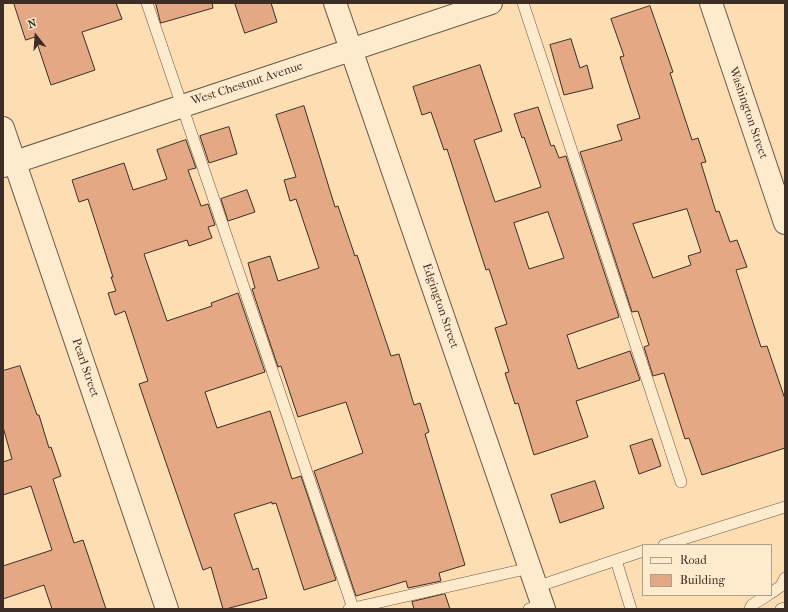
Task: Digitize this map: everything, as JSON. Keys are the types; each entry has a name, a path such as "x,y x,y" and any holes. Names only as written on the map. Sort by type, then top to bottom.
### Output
{"street":[{"name":"Edgington Street","path":"335,3 536,596"},
{"name":"West Chestnut Avenue","path":"9,164 491,3"},
{"name":"Washington Street","path":"711,3 785,223"},
{"name":"Pearl Street","path":"3,128 9,164 167,609"}],"lane":[{"path":"147,3 351,609 536,596 616,560 642,552"},
{"path":"523,3 681,482"},
{"path":"667,544 785,507"},
{"path":"616,560 631,609"},
{"path":"772,592 781,586 785,578"},
{"path":"750,609 752,605 766,596"},
{"path":"781,609 785,608"}],"building":[{"path":"14,3 116,3 122,19 82,32 95,70 51,85 35,37 26,40"},
{"path":"156,3 212,3 213,8 161,23"},
{"path":"235,3 271,3 277,22 245,33"},
{"path":"650,6 673,72 670,73 692,140 698,138 706,162 701,163 716,212 719,211 730,242 737,240 747,267 736,270 761,347 767,346 785,399 785,448 702,475 689,438 685,439 664,373 653,376 644,347 649,345 638,311 632,312 580,152 622,140 617,125 640,118 620,57 624,56 611,19","holes":["687,209 701,252 688,256 691,265 653,278 633,224"]},
{"path":"571,39 580,68 587,65 593,88 564,95 550,45"},
{"path":"480,65 502,131 474,140 495,202 541,187 524,137 522,138 514,114 538,107 551,146 554,145 559,158 566,156 619,317 567,335 578,369 630,351 640,380 576,401 588,437 534,455 518,403 515,404 505,373 509,372 495,328 507,324 489,269 486,270 447,149 444,150 431,112 422,115 413,87","holes":["548,212 564,258 529,269 514,223"]},
{"path":"304,106 335,207 338,206 355,256 357,255 391,356 399,354 414,405 420,403 429,432 425,434 465,565 439,573 441,581 408,588 406,581 356,596 314,471 363,453 346,402 298,417 281,366 278,367 252,289 255,288 248,263 270,256 278,281 319,268 296,199 290,201 284,180 296,177 276,115"},
{"path":"229,127 237,154 209,163 200,136"},
{"path":"186,140 196,168 188,170 201,206 208,204 215,225 208,227 212,238 189,246 187,240 144,254 167,321 212,306 211,303 238,293 265,372 205,392 217,428 270,411 292,479 301,476 336,580 304,590 276,503 272,504 272,502 234,514 253,570 258,568 267,598 226,609 223,609 211,567 203,570 139,384 148,381 125,311 115,315 108,293 116,291 111,277 113,277 88,199 79,202 72,180 124,163 133,190 167,179 157,150"},
{"path":"247,190 255,212 228,221 221,199"},
{"path":"20,366 37,415 39,415 49,448 51,447 61,476 53,479 74,543 83,540 106,609 52,609 44,585 3,599 3,566 52,550 31,486 3,495 3,462 12,459 3,427 3,371"},
{"path":"652,439 661,466 639,474 630,446"},
{"path":"595,481 604,508 560,523 551,495"},
{"path":"445,594 450,609 414,609 412,602"}]}
